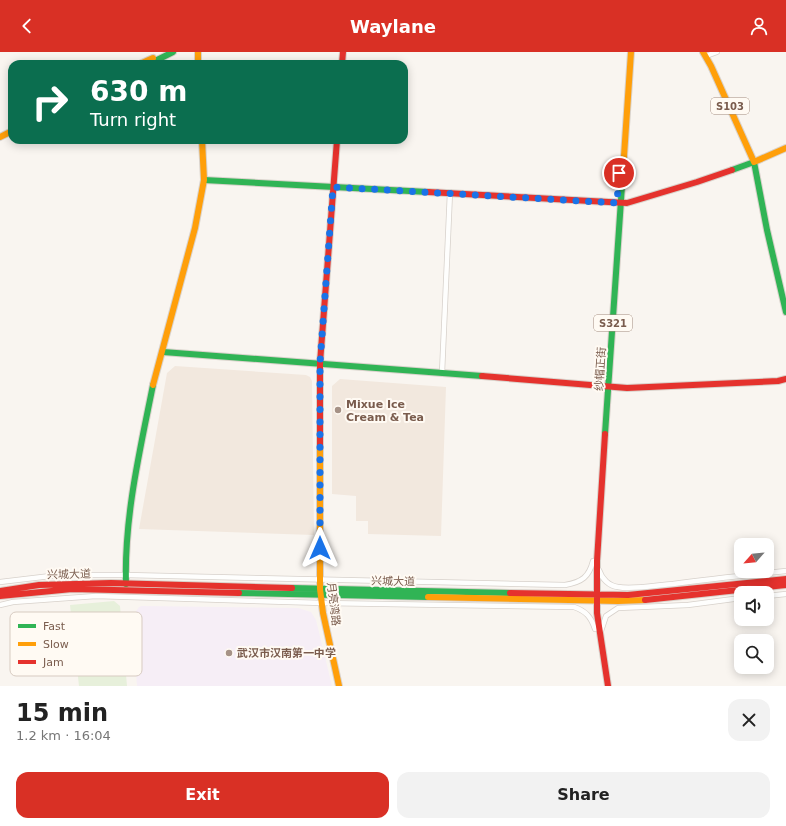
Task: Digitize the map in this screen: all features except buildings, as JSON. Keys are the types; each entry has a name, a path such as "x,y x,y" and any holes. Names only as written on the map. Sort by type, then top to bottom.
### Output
{"main road":[{"path":"148,60 164,52"},
{"path":"157,60 173,52"},
{"name":"纱帽正街","path":"604,686 595,629 595,561 619,203 627,52"},
{"name":"纱帽正街","path":"619,203 631,52"},
{"name":"S103","path":"704,54 754,162"},
{"path":"126,584 125,556 135,472 154,382 195,228 204,180 202,144"},
{"name":"月亮湾路","path":"337,144 320,363 320,579 322,603 339,686"},
{"path":"204,180 450,192 619,203 641,199 754,162 786,148"},
{"path":"754,162 767,230 786,312"},
{"path":"163,352 320,363 607,387 651,388 778,381 786,379"},
{"name":"兴城大道","path":"0,596 72,589 594,597 674,591 786,579"},
{"name":"兴城大道","path":"0,591 39,585 126,584 321,592"},
{"name":"兴城大道","path":"594,597 618,601 660,599 786,585"},
{"name":"纱帽正街","path":"594,597 608,686"}],"street":[{"path":"704,54 717,52"},
{"path":"442,373 450,192"},
{"path":"0,582 59,575 126,575 565,585 576,582 587,576 595,561"},
{"path":"595,561 602,577 610,585 620,588 646,587 786,571"},
{"path":"774,595 786,594"},
{"path":"0,604 96,596 322,603 574,607 581,609 592,619 595,629"},
{"path":"600,634 606,616 618,608 688,604 734,599"}],"shaded area":[{"path":"175,366 306,375 310,377 312,381 314,535 139,529 167,373"},
{"path":"340,379 446,387 441,536 368,534 368,521 356,521 356,496 332,494 332,386"},
{"name":"武汉市汉南第一中学","path":"139,607 298,608 311,612 316,620 332,686 137,686 136,676 142,676 142,612 136,612"}],"green space":[{"path":"114,601 120,606 121,612 71,612 70,605"},
{"path":"78,676 126,676 127,686 79,686"}],"traffic: fast":[{"path":"157,60 173,52"},
{"path":"732,170 754,162 767,230 786,312"},
{"path":"605,434 623,171"},
{"path":"204,180 428,192"},
{"path":"163,352 482,376"},
{"path":"126,584 126,559 130,509 138,459 153,385"},
{"path":"292,588 510,593"},
{"path":"239,593 428,597"}],"traffic: slow":[{"path":"198,52 198,60"},
{"path":"623,171 631,52"},
{"path":"703,52 711,66 754,162 786,148"},
{"path":"149,60 153,58"},
{"path":"0,137 8,133"},
{"path":"153,385 195,228 204,180 202,144"},
{"path":"320,446 320,589 323,613 339,686"},
{"path":"428,597 618,601 645,600"}],"traffic: jam":[{"path":"342,60 343,52"},
{"path":"320,446 320,363 337,144"},
{"path":"428,192 627,203 732,170"},
{"path":"482,376 627,388 778,381 786,379"},
{"path":"605,434 597,561 597,613 608,686"},
{"path":"510,593 628,595 786,579"},
{"path":"0,591 39,585 111,583 292,588"},
{"path":"645,600 786,585"},
{"path":"0,596 72,589 239,593"}],"place":[{"name":"Mixue Ice Cream & Tea","path":"338,410"},
{"name":"武汉市汉南第一中学","path":"229,653"}],"route":[{"path":"320,548 320,363 333,187 450,192 617,203 619,173"}]}
